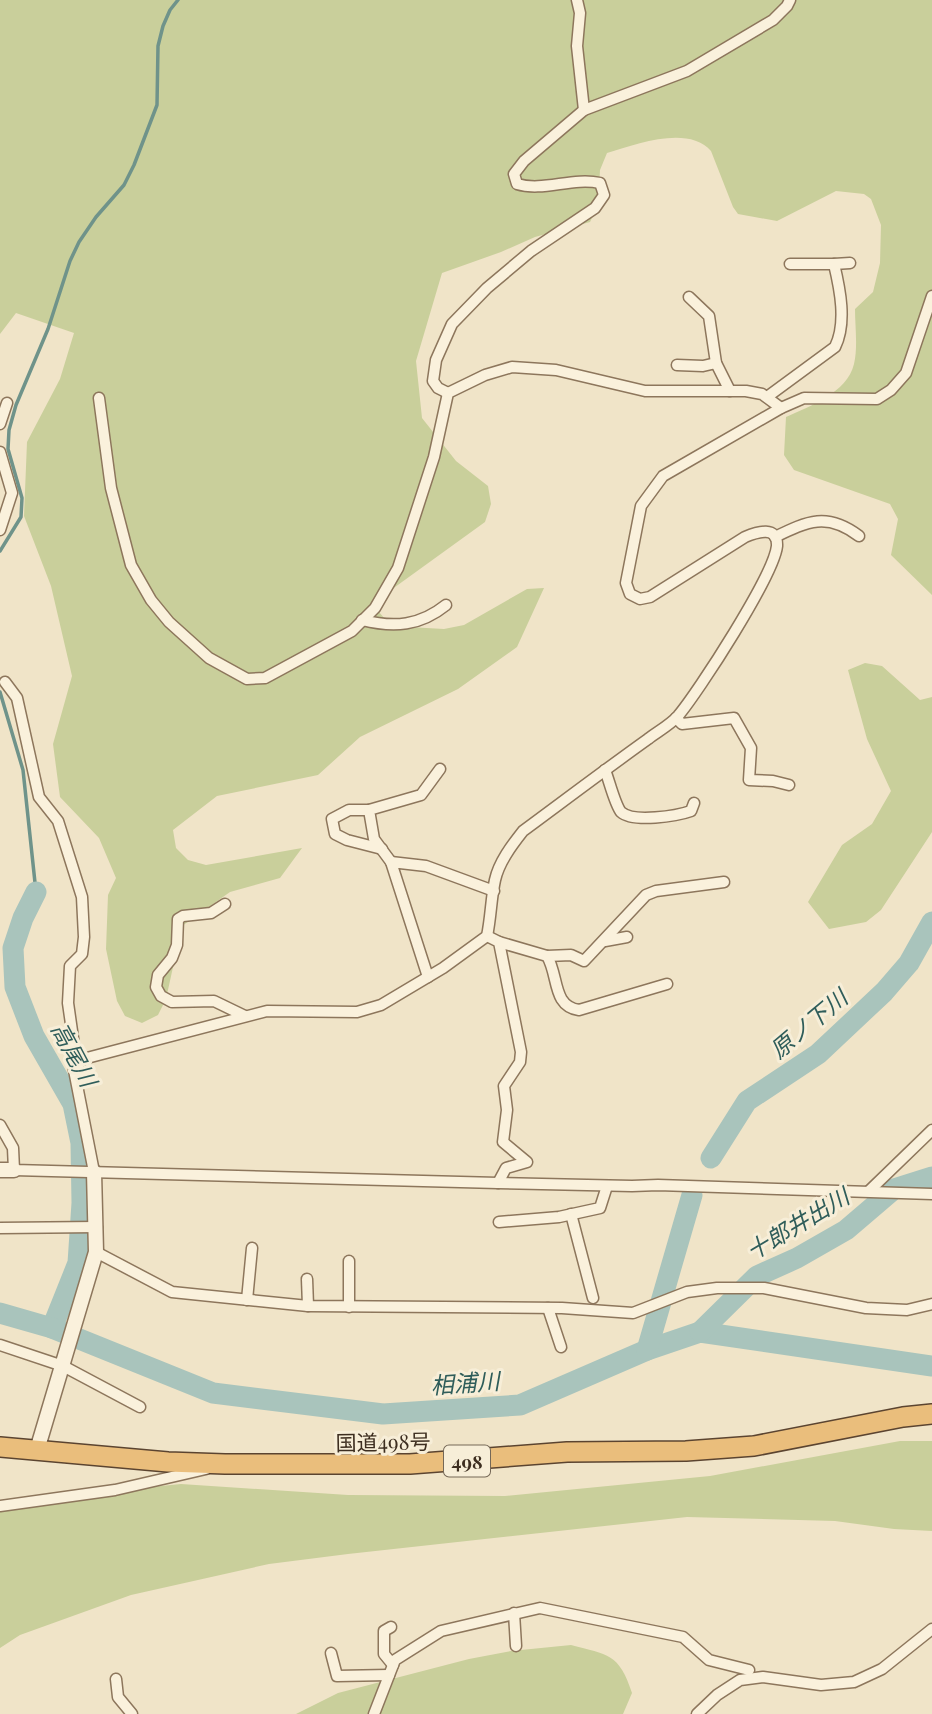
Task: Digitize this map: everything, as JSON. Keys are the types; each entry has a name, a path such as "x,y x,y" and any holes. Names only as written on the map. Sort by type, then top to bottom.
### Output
{"highway":[{"name":"国道498号","path":"0,1447 168,1462 410,1464 566,1452 686,1451 754,1446 903,1417 932,1414"}],"street":[{"path":"577,0 580,13 577,46 584,110"},
{"path":"448,393 438,388 433,381 436,360 453,324 487,288 531,251 596,208 604,195 600,183 586,180 526,187 517,184 514,174 524,161 584,110 687,71 773,20 790,0"},
{"path":"790,264 850,263"},
{"path":"767,397 835,347 839,339 841,296 834,264"},
{"path":"76,1066 83,1059 267,1011 357,1012 381,1005 428,977 486,936 495,878 523,831 676,718 718,657 758,589 775,553 775,537 760,530 650,597 640,600 630,594 626,583 641,506 650,491 663,476 681,464 804,398 877,399 891,390 906,373 932,296"},
{"path":"689,297 709,316 716,363 730,391"},
{"path":"677,365 703,366 716,363"},
{"path":"448,393 485,375 512,367 556,370 645,391 730,391 762,394 781,408"},
{"path":"99,398 111,488 131,565 151,600 169,622 209,658 247,679 265,678 352,631 375,608 398,568 434,457 448,393"},
{"path":"0,424 7,403"},
{"path":"0,453 12,493 0,530"},
{"path":"775,537 798,526 834,521 845,525 859,536"},
{"path":"362,620 382,625 406,625 431,617 446,605"},
{"path":"5,681 7,695 17,698 39,797 58,821 82,897 84,937 82,954 70,966 68,1003 96,1252 37,1450"},
{"path":"676,718 682,724 734,718 751,748 749,780 789,785"},
{"path":"382,849 335,834 332,819 349,810 369,810 421,795 440,769"},
{"path":"605,770 620,811 631,818 680,815 691,811 694,803"},
{"path":"369,810 374,839 391,862 428,977"},
{"path":"391,862 426,866 494,891"},
{"path":"486,936 547,956 571,955 584,961 646,895 656,891 724,882"},
{"path":"225,904 211,912 178,919 177,944 172,958 158,975 156,986 161,996 172,1002 214,1001 245,1016"},
{"path":"605,941 627,936"},
{"path":"498,1183 506,1168 527,1162 503,1142 507,1110 504,1086 520,1062 522,1052 499,942"},
{"path":"547,956 553,965 561,1002 569,1009 579,1010 667,984"},
{"path":"0,1125 12,1148 7,1170 926,1194"},
{"path":"869,1191 932,1130"},
{"path":"499,1222 600,1208 607,1186"},
{"path":"571,1214 593,1297"},
{"path":"0,1228 92,1227"},
{"path":"247,1300 251,1248"},
{"path":"96,1252 172,1292 307,1306 548,1308 633,1312 687,1292 717,1288 764,1288 866,1308 907,1310 932,1304"},
{"path":"349,1261 349,1307"},
{"path":"307,1279 307,1306"},
{"path":"548,1308 561,1347"},
{"path":"0,1345 64,1362 140,1407"},
{"path":"0,1506 115,1490 226,1464"},
{"path":"374,1714 396,1660 441,1631 540,1608 683,1637 709,1660 749,1670"},
{"path":"514,1614 516,1646"},
{"path":"391,1627 384,1631 384,1654 391,1670"},
{"path":"697,1714 717,1695 740,1680 763,1677 821,1685 854,1682 882,1669 932,1629"},
{"path":"331,1653 337,1676 391,1670"},
{"path":"116,1678 118,1697 132,1714"}],"green space":[{"path":"0,0 932,0 932,595 891,555 898,519 890,504 794,470 784,455 786,417 836,391 850,374 854,364 855,309 873,292 880,263 881,225 871,199 864,194 836,191 777,221 738,214 711,151 701,143 689,139 662,139 607,153 600,170 598,205 590,222 535,237 442,273 416,361 422,418 456,461 488,486 491,504 485,522 384,595 379,612 391,626 444,629 464,625 527,589 544,588 517,647 458,689 360,737 318,775 217,796 173,830 176,848 188,860 206,865 302,848 280,878 230,892 182,926 166,999 158,1015 142,1023 125,1016 117,1001 106,949 108,895 116,878 99,838 60,797 53,744 72,676 51,586 24,516 27,442 60,379 74,333 16,313 0,334"},
{"path":"865,663 882,666 920,700 932,697 932,832 881,910 866,922 829,929 808,902 842,845 872,824 891,791 867,739 848,670"},
{"path":"900,1441 932,1441 932,1531 835,1521 687,1517 348,1554 269,1564 131,1595 20,1635 0,1648 0,1502 181,1484 348,1495 505,1496 710,1476"},
{"path":"571,1645 603,1654 617,1663 632,1693 623,1714 296,1714 338,1693 469,1659 511,1651"}],"waterway":[{"path":"0,551 21,517 22,498 8,449 9,430 16,405 48,329 70,261 79,242 96,217 124,185 134,165 157,105 158,46 163,26 178,0"},
{"path":"0,692 23,770 36,892"},
{"name":"高尾川","path":"36,892 23,918 13,948 15,987 34,1036 73,1104 81,1143 82,1203 78,1263 52,1328"},
{"name":"原ノ下川","path":"711,1158 747,1101 818,1054 884,992 909,963 932,922"},
{"name":"十郎井出川","path":"700,1332 757,1276 797,1258 846,1230 894,1189 932,1177"},
{"name":"原ノ下川","path":"647,1350 692,1195"},
{"name":"相浦川","path":"0,1313 52,1328 213,1393 383,1414 520,1405 647,1350 700,1332 932,1366"}]}
